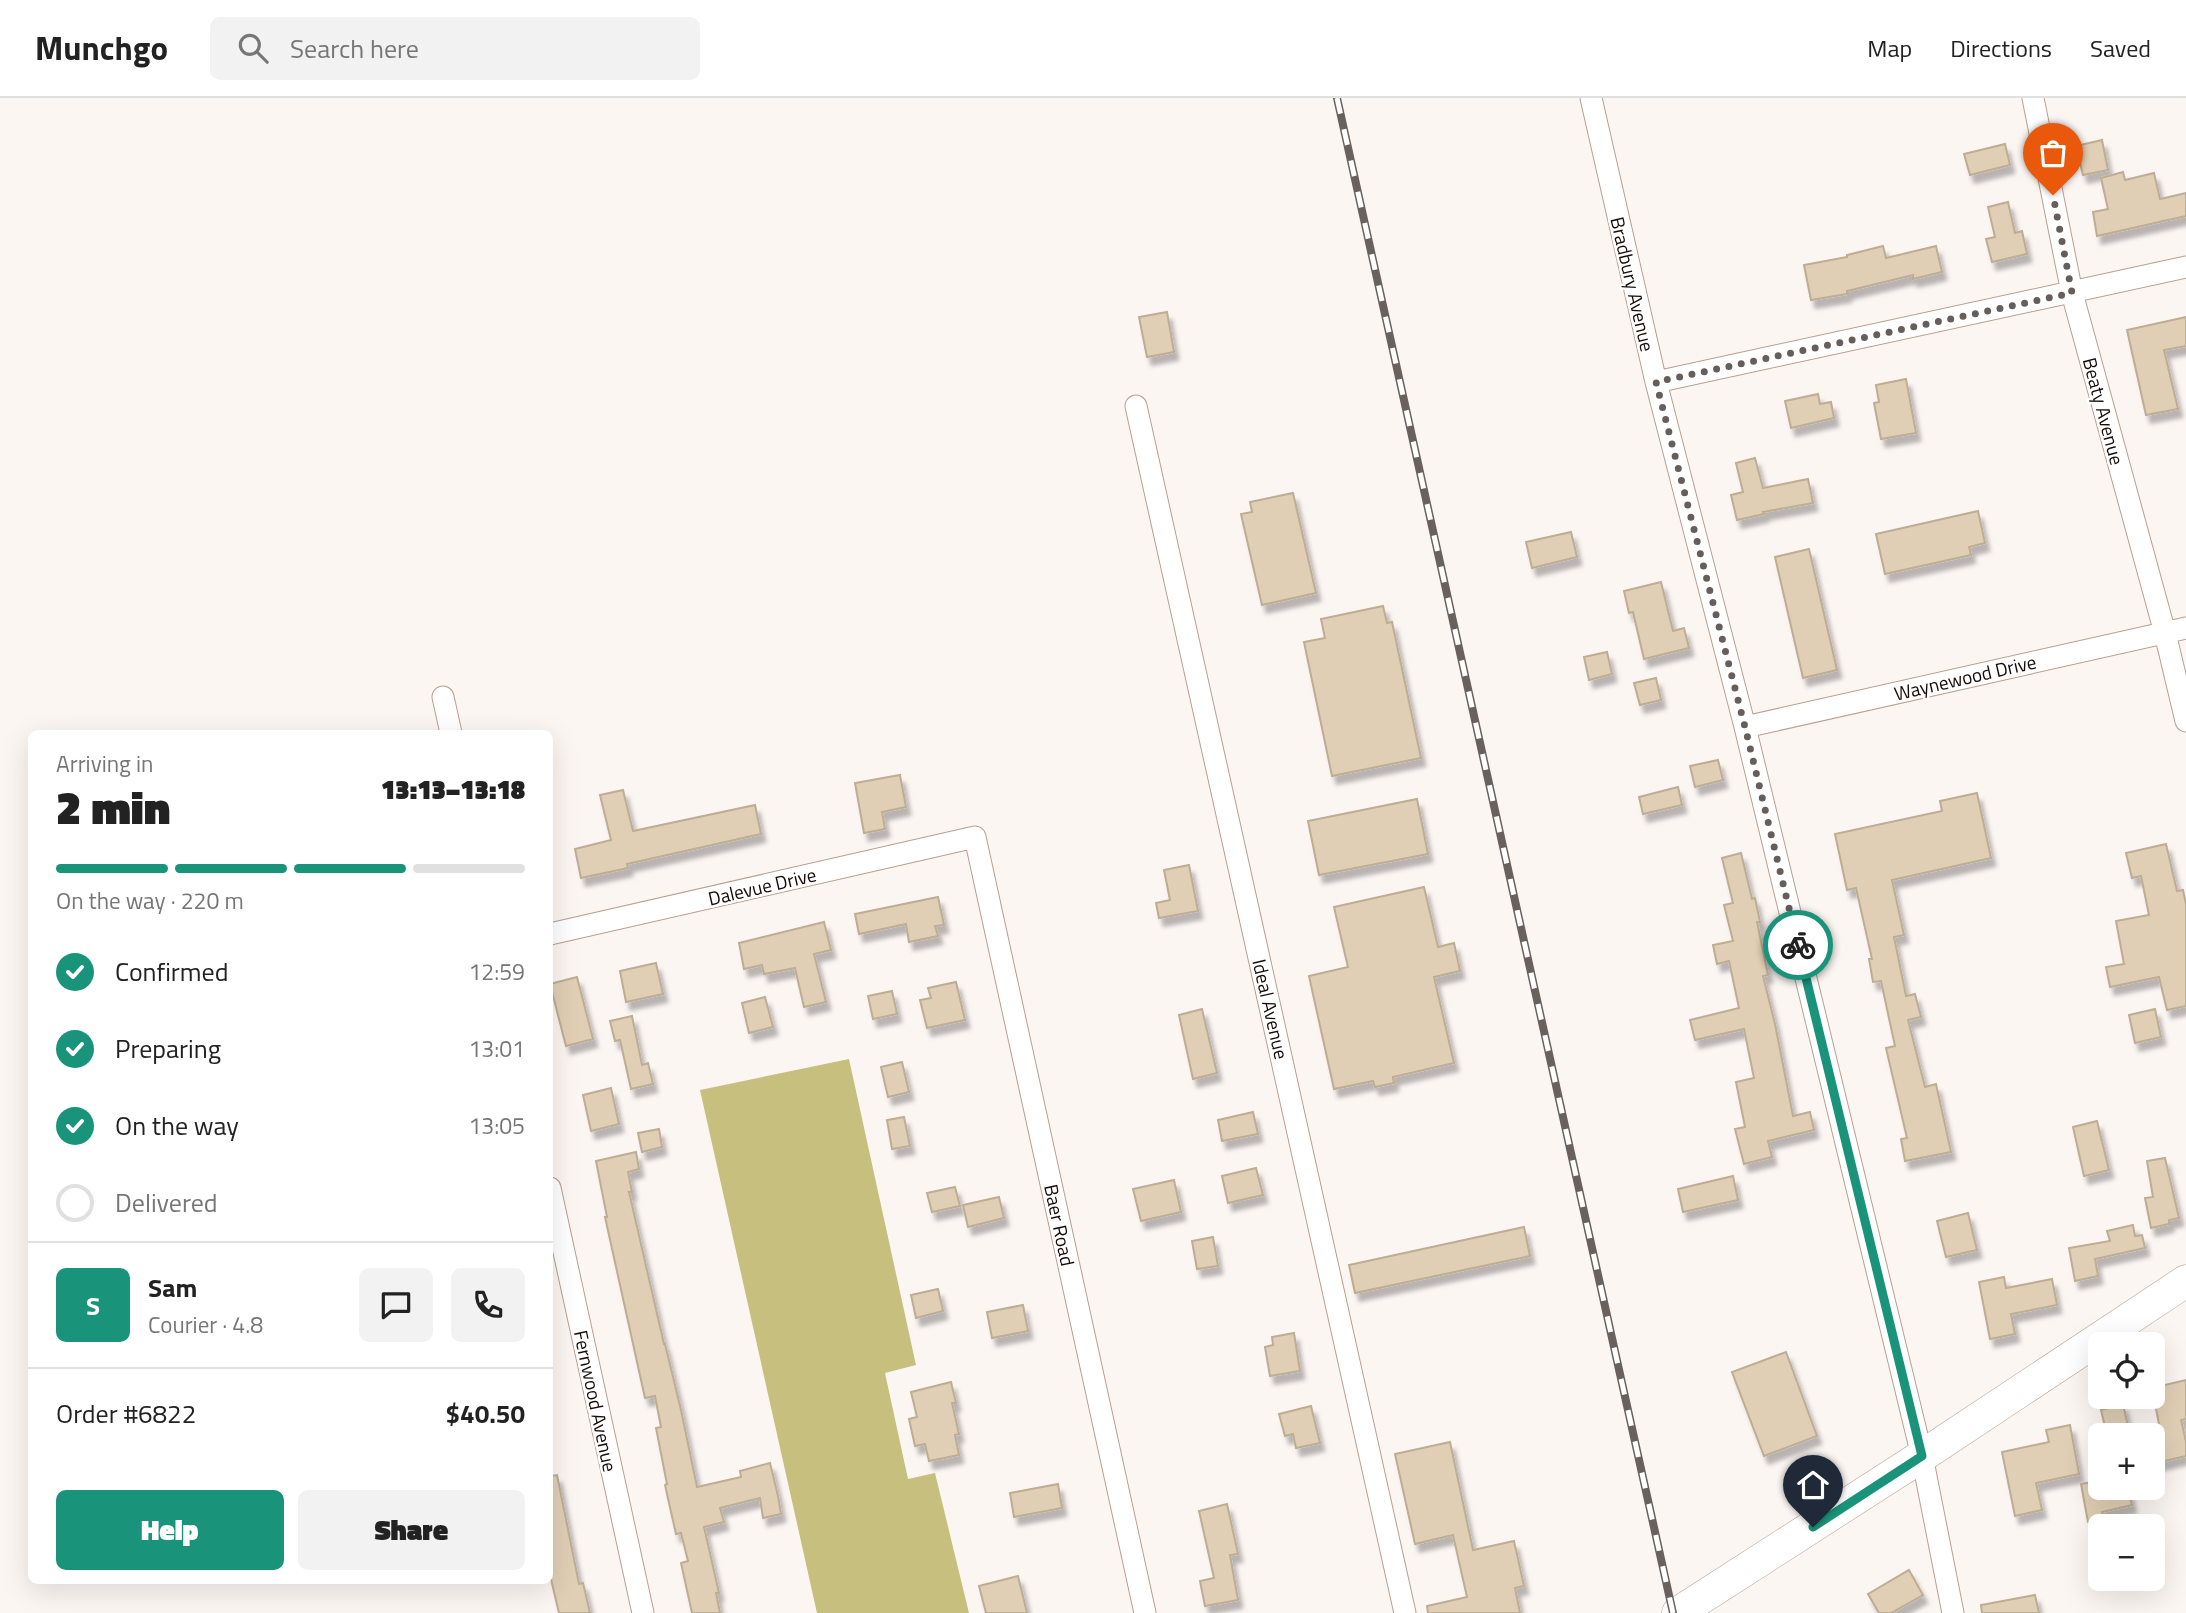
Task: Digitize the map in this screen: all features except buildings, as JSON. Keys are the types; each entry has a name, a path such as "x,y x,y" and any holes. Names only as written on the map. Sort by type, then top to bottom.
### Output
{"main road":[{"path":"1678,1613 2186,1281"}],"street":[{"name":"Bradbury Avenue","path":"1591,98 1656,382 1745,727 1922,1456 1953,1613"},
{"name":"Beaty Avenue","path":"2033,98 2072,293 2176,630 2186,721"},
{"path":"1656,382 2186,267"},
{"name":"Ideal Avenue","path":"1136,405 1405,1613"},
{"name":"Waynewood Drive","path":"1745,727 2176,630"},
{"path":"443,697 450,730"},
{"name":"Dalevue Drive","path":"553,933 975,838"},
{"name":"Baer Road","path":"975,838 1145,1613"},
{"name":"Fernwood Avenue","path":"553,1202 643,1613"}],"shaded area":[{"path":"849,1059 916,1365 885,1373 908,1479 935,1473 969,1613 817,1613 700,1090"}],"railway":[{"path":"1337,98 1673,1613"}],"way so far":[{"path":"1798,945 1656,382 2072,293 2053,195"}],"route":[{"path":"1798,945 1922,1456 1813,1527"}]}
